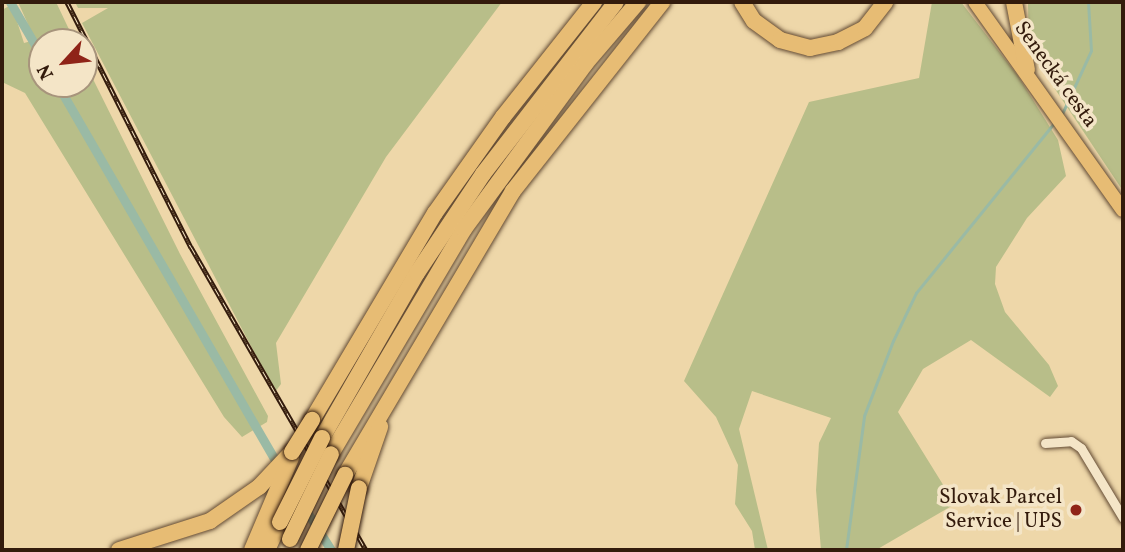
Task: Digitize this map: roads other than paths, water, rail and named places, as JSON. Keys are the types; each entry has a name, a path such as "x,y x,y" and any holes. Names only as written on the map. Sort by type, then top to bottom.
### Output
{"highway":[{"path":"267,550 322,438 416,273 516,126 616,2"},
{"path":"287,545 331,454 464,229 577,74 638,2"},
{"path":"308,550 345,475 394,387 513,191 662,2"},
{"path":"742,2 754,21 780,40 810,48 838,43 864,28 885,2"},
{"path":"1014,2 1027,70"},
{"path":"252,550 292,452 435,213 591,4"},
{"path":"346,550 359,488 394,387"},
{"path":"119,550 190,530 259,487 292,452"}],"main road":[{"name":"Senecká cesta","path":"975,2 1060,116 1123,209"}],"street":[{"path":"1045,443 1071,441 1081,448 1123,518"}],"waterway":[{"path":"10,2 28,33"},
{"path":"1062,114 1091,51 1088,2"},
{"path":"65,98 280,468"},
{"path":"846,550 864,416 893,341 916,293 1055,122"},
{"path":"304,507 331,550"}],"railway":[{"path":"67,2 191,247 366,550"}],"place":[{"name":"Slovak Parcel Service | UPS","path":"1076,510"}]}
